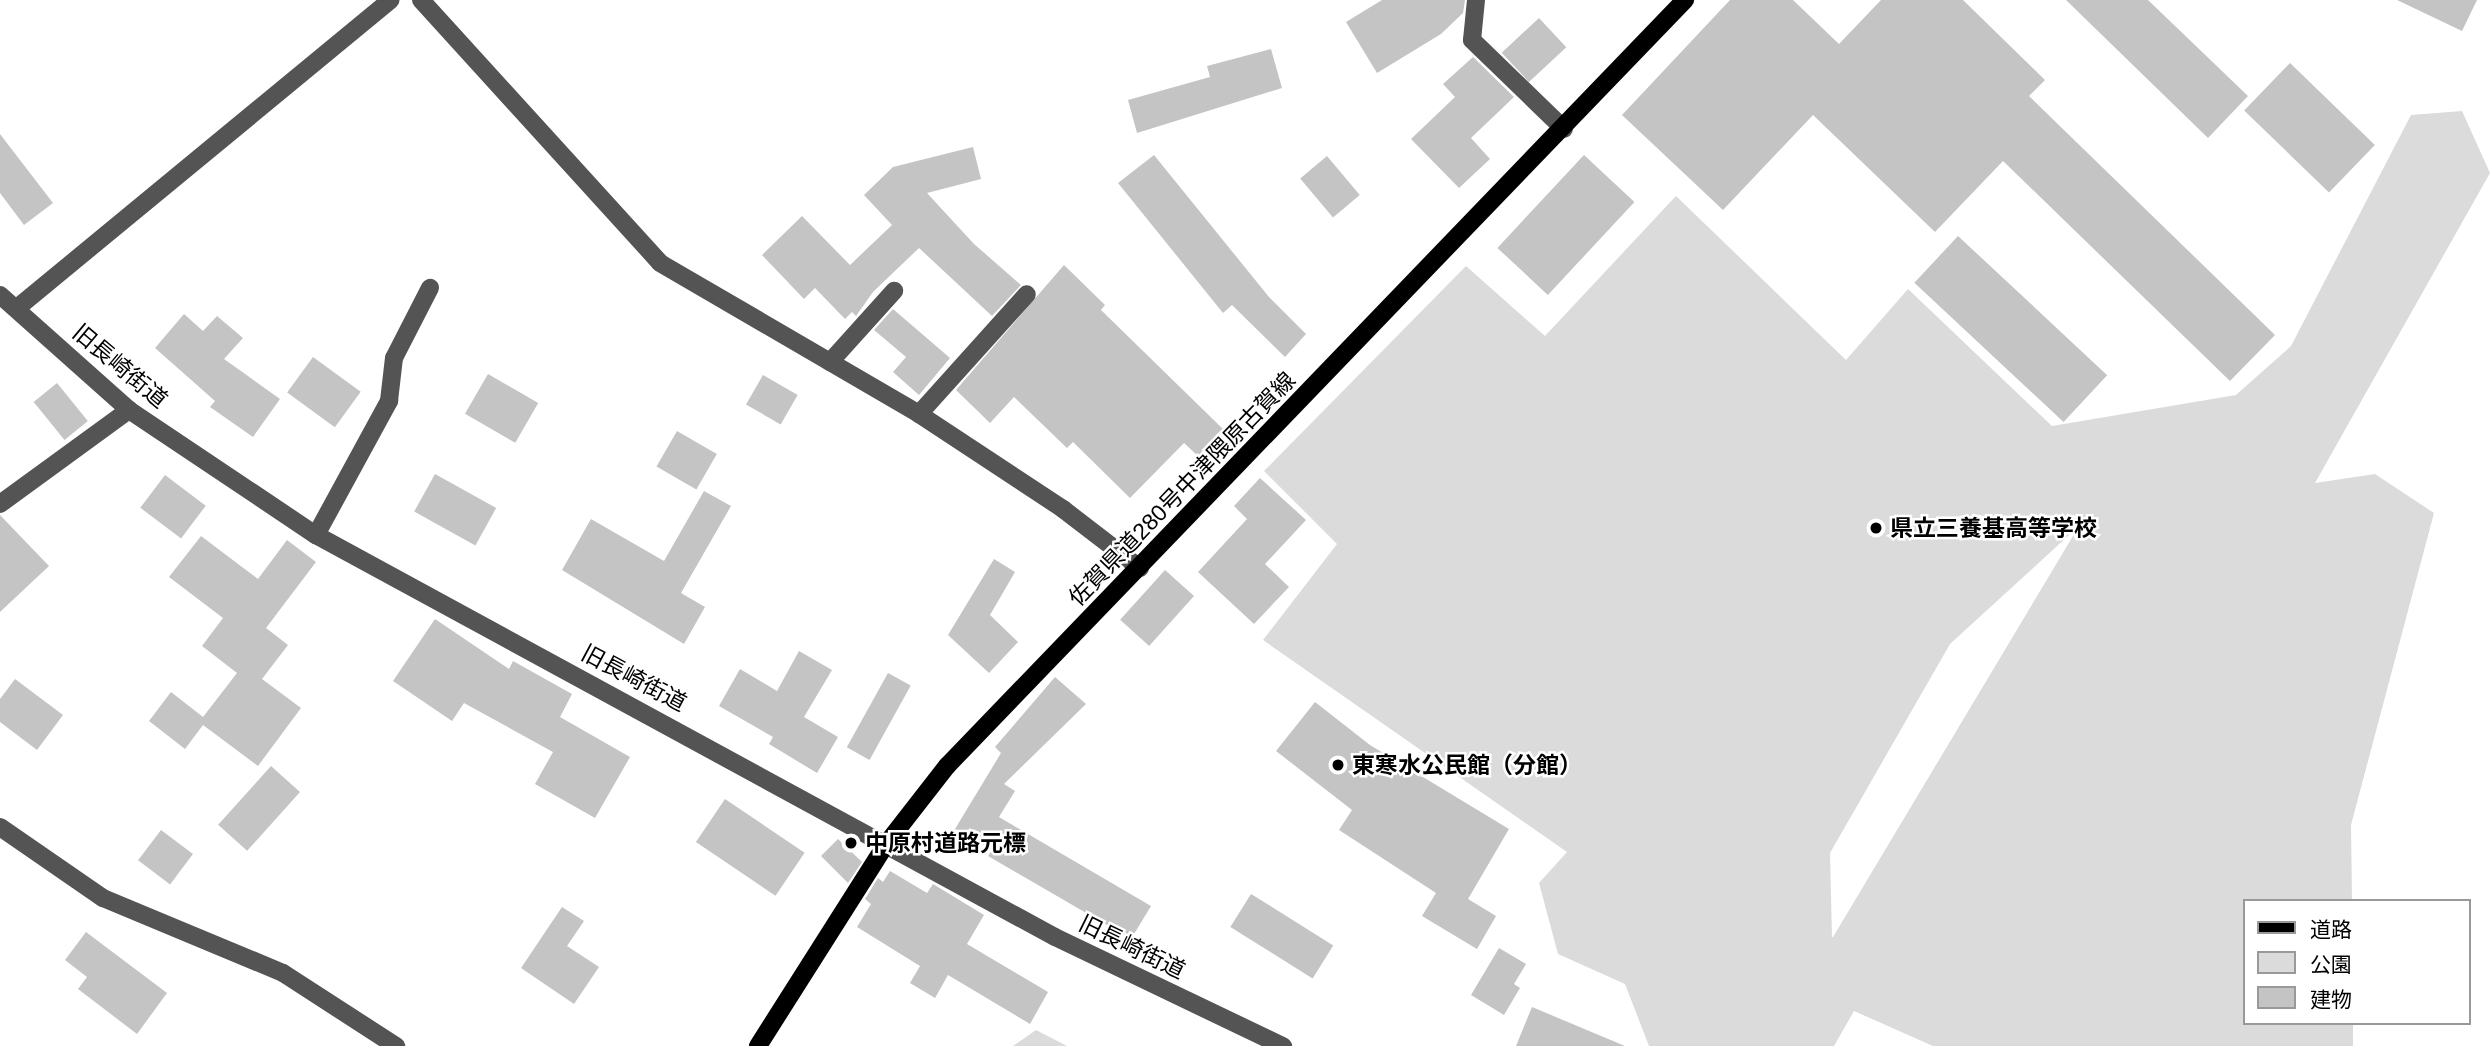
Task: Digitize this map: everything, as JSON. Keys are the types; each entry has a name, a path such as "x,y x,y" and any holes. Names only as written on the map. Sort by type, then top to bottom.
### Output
{"main road":[{"name":"佐賀県道280号中津隈原古賀線","path":"758,1046 887,843 947,766 1564,129 1685,0"}],"street":[{"path":"17,308 390,0"},
{"path":"421,0 660,263 919,414 1063,509 1140,568"},
{"path":"1476,0 1472,40 1564,129"},
{"path":"316,535 389,401 394,358 430,288"},
{"path":"830,362 894,291"},
{"path":"919,414 1027,294"},
{"name":"旧長崎街道","path":"0,295 129,410 316,535 887,843 1055,937 1283,1046"},
{"path":"0,504 129,410"},
{"path":"0,827 103,898 283,974 396,1046"}],"green space":[{"name":"県立三養基高等学校","path":"2462,111 2490,173 2315,483 2375,474 2434,513 2351,825 2352,899 2242,899 2242,1025 2353,1025 2353,1046 1933,1046 1854,1011 1834,1046 1649,1046 1625,984 1558,954 1539,883 1567,852 1263,640 1337,544 1264,471 1466,266 1545,336 1676,196 1846,360 1908,289 2052,426 2236,395 2291,346 2411,115","holes":["2079,526 1832,937 1830,853 1950,644"]},
{"path":"1036,1030 1067,1046 1013,1046"}],"building":[{"path":"1382,0 1465,0 1463,13 1441,34 1377,73 1346,22"},
{"path":"1730,0 1793,0 1839,44 1881,0 1963,0 2045,80 2029,96 2275,335 2230,381 2003,161 1935,232 1813,115 1723,210 1622,115"},
{"path":"2066,0 2148,0 2248,96 2208,138"},
{"path":"2397,0 2477,0 2462,31"},
{"path":"1539,18 1566,47 1529,82 1502,53"},
{"path":"1271,49 1282,88 1137,133 1128,100 1210,77 1207,66"},
{"path":"1473,57 1514,97 1471,138 1490,159 1459,188 1411,139 1455,97 1443,84"},
{"path":"2290,63 2375,145 2329,192 2244,110"},
{"path":"0,134 53,203 24,225 0,193"},
{"path":"973,147 981,179 927,193 974,244 1021,285 992,316 919,248 873,292 856,316 852,312 845,319 815,288 804,299 762,255 802,216 850,265 892,225 864,195 893,167"},
{"path":"1154,155 1269,297 1306,334 1285,357 1232,305 1223,313 1118,183"},
{"path":"1584,155 1634,202 1548,295 1497,248"},
{"path":"1327,156 1360,195 1333,218 1300,178"},
{"path":"1958,236 2107,375 2064,422 1914,283"},
{"path":"1064,265 1105,305 1101,310 1225,431 1199,457 1184,443 1130,498 1073,442 1067,448 1014,397 990,423 956,390"},
{"path":"893,309 950,358 919,395 893,372 906,357 874,330"},
{"path":"184,314 203,331 217,316 243,338 224,359 280,399 253,437 210,407 215,401 155,348"},
{"path":"313,357 361,392 335,427 287,393"},
{"path":"488,374 538,403 515,443 465,414"},
{"path":"763,375 798,395 781,424 746,404"},
{"path":"57,383 88,421 65,440 34,402"},
{"path":"677,431 717,454 696,490 656,467"},
{"path":"435,474 496,508 475,546 414,512"},
{"path":"165,475 206,506 181,538 140,508"},
{"path":"1260,478 1306,520 1265,564 1289,587 1254,624 1198,572 1247,519 1234,506"},
{"path":"704,491 731,506 681,593 705,607 684,644 562,570 591,519 664,561"},
{"path":"0,515 49,566 0,612"},
{"path":"201,536 258,579 287,540 316,562 266,628 288,645 262,679 301,708 258,766 203,725 185,749 149,721 171,692 203,717 237,673 202,646 223,618 169,577"},
{"path":"994,559 1015,572 990,615 1018,642 989,673 948,635"},
{"path":"1165,570 1194,596 1149,646 1120,620"},
{"path":"435,619 509,669 513,661 572,694 560,717 630,757 595,818 535,784 553,752 464,703 452,721 393,681"},
{"path":"799,651 832,670 804,717 838,737 817,773 769,744 773,737 719,706 740,669 777,691"},
{"path":"888,673 911,686 870,760 847,747"},
{"path":"1055,677 1086,704 1004,784 1015,791 999,817 1151,906 1131,939 988,856 992,850 955,829 1001,753 995,747"},
{"path":"15,679 63,715 37,750 0,722 0,699"},
{"path":"1315,702 1370,745 1509,829 1468,899 1496,916 1477,949 1422,916 1436,893 1339,830 1352,810 1276,751"},
{"path":"271,766 300,792 247,851 218,825"},
{"path":"725,799 805,853 776,896 696,842"},
{"path":"161,830 193,854 170,884 138,860"},
{"path":"838,839 862,862 848,883 821,856"},
{"path":"890,871 927,893 933,884 984,915 967,944 1048,992 1030,1024 948,975 935,998 910,983 920,966 857,927 871,904 865,899 878,878 883,882"},
{"path":"1251,894 1333,945 1313,978 1230,927"},
{"path":"562,907 584,921 567,946 599,967 574,1004 521,968"},
{"path":"86,932 167,993 137,1034 78,989 87,977 65,960"},
{"path":"1499,948 1526,964 1514,984 1520,988 1504,1015 1471,995"},
{"path":"1532,1007 1625,1046 1516,1046"}],"place":[{"name":"県立三養基高等学校","path":"1876,528"},
{"name":"東寒水公民館（分館）","path":"1338,765"},
{"name":"中原村道路元標","path":"851,843"}]}
